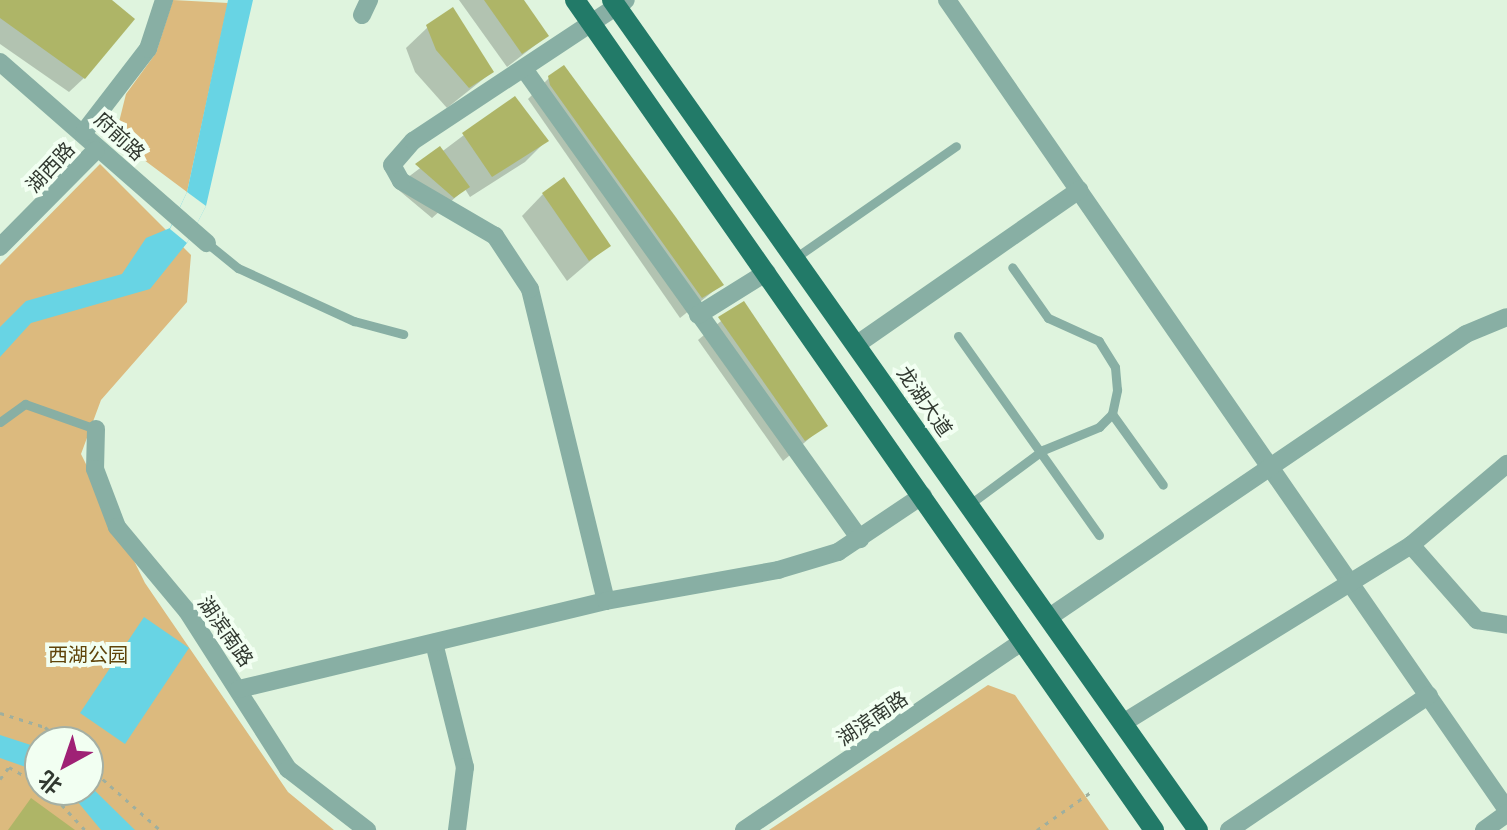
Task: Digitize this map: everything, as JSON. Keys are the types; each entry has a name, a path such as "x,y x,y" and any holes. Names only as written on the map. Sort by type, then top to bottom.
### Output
{"main road":[{"path":"575,0 1154,830"},
{"name":"龙湖大道","path":"618,2 1198,830"}],"street":[{"path":"84,132 148,49 164,0"},
{"path":"947,0 1352,582 1507,812 1484,830"},
{"path":"606,601 530,289 495,236 401,181 392,165 413,141 592,24 618,2"},
{"name":"府前路","path":"0,62 84,132 96,150 175,212 202,238"},
{"path":"524,69 860,539"},
{"name":"湖西路","path":"0,247 96,150"},
{"path":"856,345 1079,190"},
{"path":"698,315 767,272"},
{"path":"1048,618 1466,334 1507,317"},
{"name":"湖滨南路","path":"96,429 95,469 117,527 239,689 288,769 367,830"},
{"path":"1123,723 1411,545 1507,464"},
{"path":"239,689 435,647 606,601 778,570 860,539 923,495"},
{"path":"1411,545 1468,612 1507,625"},
{"name":"湖滨南路","path":"744,830 1023,641"},
{"path":"435,647 465,767 457,830"},
{"path":"1229,830 1429,695"}],"lane":[{"path":"795,258 956,146"},
{"path":"202,238 267,281 354,321 403,334"},
{"path":"1012,267 1048,318 1099,341 1115,367 1112,414 1163,485"},
{"path":"958,336 1043,450 1099,535"},
{"path":"0,422 25,404 96,429"},
{"path":"969,505 1043,450 1112,414"}],"path":[{"path":"0,713 42,726"},
{"path":"0,779 9,767 24,776"},
{"path":"104,780 160,830"},
{"path":"1037,830 1091,792"},
{"path":"63,806 85,830"}],"green space":[{"path":"173,0 228,3 187,192 128,148 118,126 126,94 156,53"},
{"name":"西湖公园","path":"100,164 191,255 187,302 101,400 81,454 145,583 288,792 334,830 0,830 0,265"},
{"path":"988,685 1015,695 1109,830 769,830"}],"water":[{"path":"228,0 253,0 206,206 187,243 150,289 31,323 0,357 0,327 26,301 122,274 146,238 170,228 187,192"},
{"path":"144,617 189,648 125,744 104,730 104,726 99,726 80,713"},
{"path":"0,735 24,743 24,766 0,758"},
{"path":"104,800 135,830 101,830 81,806 104,806"}],"pier":[{"path":"187,192 206,206 187,243 170,229"}],"building":[{"path":"0,0 112,0 135,19 85,79 0,18"},
{"path":"484,0 524,0 549,36 522,54"},
{"path":"453,7 494,72 469,88 436,50 426,25"},
{"path":"564,65 724,285 702,298 550,85 548,76"},
{"path":"515,96 549,141 492,177 462,133"},
{"path":"440,146 470,187 454,198 415,164"},
{"path":"564,177 611,246 589,261 542,193"},
{"path":"744,301 828,426 805,441 718,317"},
{"path":"25,806 42,806 75,830 8,830"}]}
